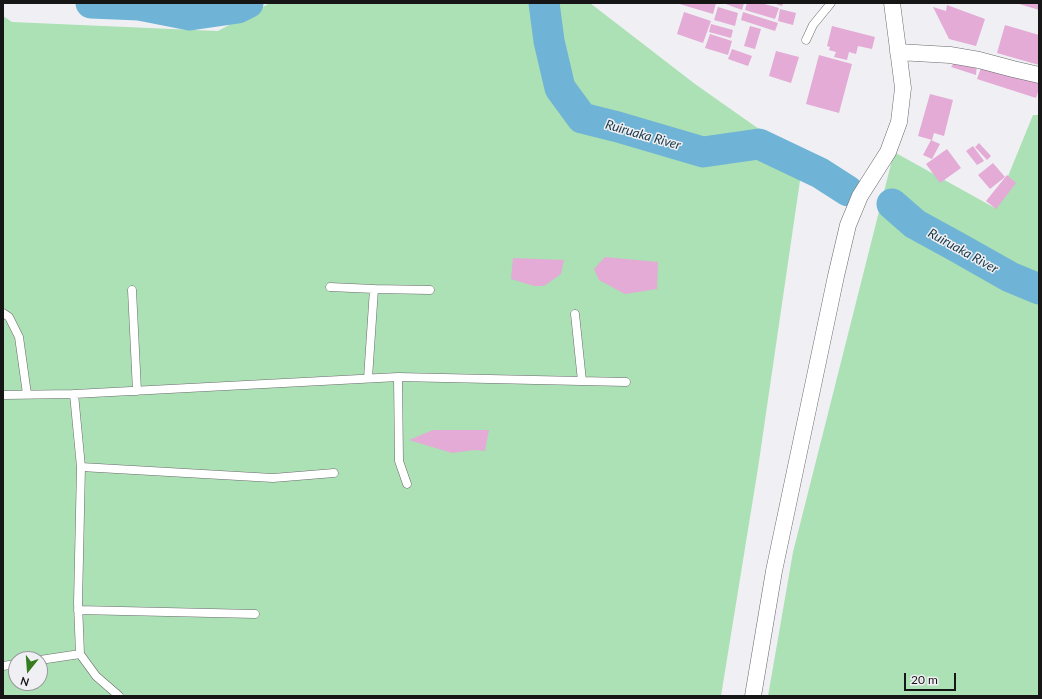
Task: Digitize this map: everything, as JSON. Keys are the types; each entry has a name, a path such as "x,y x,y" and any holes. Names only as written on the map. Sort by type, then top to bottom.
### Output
{"street":[{"path":"753,696 774,571 834,283 848,225 860,196 888,152 899,122 903,88 892,3"},
{"path":"898,52 958,56 1039,75"}],"lane":[{"path":"806,40 813,25 831,3"},
{"path":"330,287 430,290"},
{"path":"368,378 374,289"},
{"path":"132,290 137,391"},
{"path":"3,313 10,317 19,338 27,394"},
{"path":"575,314 582,381"},
{"path":"398,377 399,461 407,484"},
{"path":"3,395 74,394 398,377 626,382"},
{"path":"74,394 81,467 78,610 80,654 96,676 119,696"},
{"path":"81,467 273,478 334,473"},
{"path":"78,610 255,614"},
{"path":"48,659 80,654"}],"green space":[{"path":"270,3 590,3 695,84 803,160 758,468 721,696 3,696 3,16 12,22 218,31"},
{"path":"1033,115 1039,115 1039,696 768,696 793,552 894,152 995,208"}],"building":[{"path":"676,3 716,3 713,14"},
{"path":"723,3 744,3 742,10"},
{"path":"747,3 761,3 779,8 775,19 745,10"},
{"path":"773,3 783,3 782,6"},
{"path":"1016,3 1039,3 1039,10"},
{"path":"947,5 985,19 976,46 949,39 933,7 946,11"},
{"path":"718,7 738,13 735,26 714,20"},
{"path":"780,9 796,13 793,25 778,21"},
{"path":"684,12 711,21 703,43 677,34"},
{"path":"743,12 778,23 775,31 741,20"},
{"path":"711,24 733,30 731,38 709,32"},
{"path":"1005,25 1039,35 1039,65 997,53"},
{"path":"750,26 761,29 755,49 744,46"},
{"path":"832,26 875,37 872,49 858,46 856,54 849,52 847,60 834,57 836,52 829,50 830,47 827,46"},
{"path":"710,34 732,41 728,55 705,48"},
{"path":"732,49 752,56 748,66 728,59"},
{"path":"776,51 799,57 791,83 769,76"},
{"path":"819,55 852,64 839,113 806,104"},
{"path":"956,60 977,64 976,75 951,67"},
{"path":"982,65 1039,83 1036,98 977,79"},
{"path":"930,94 953,100 944,136 934,133 932,140 918,136"},
{"path":"931,140 940,144 932,159 923,155"},
{"path":"979,143 991,156 987,160 975,147"},
{"path":"973,146 984,161 977,165 966,151"},
{"path":"947,149 961,168 940,183 926,164"},
{"path":"993,163 1005,177 990,189 978,175"},
{"path":"1007,175 1016,183 996,209 986,201"},
{"path":"605,257 658,262 657,289 625,294 599,280 594,269"},
{"path":"513,258 564,260 561,274 544,286 534,286 511,279"},
{"path":"433,430 489,430 485,450 487,451 474,450 452,453 409,440"}],"waterway":[{"name":"Ruiruaka River","path":"91,3 139,5 190,15 238,8 248,3"},
{"name":"Ruiruaka River","path":"544,3 549,41 560,88 582,118 703,152 759,144 820,173 848,191"},
{"name":"Ruiruaka River","path":"892,204 915,224 1010,277 1039,289"}]}
